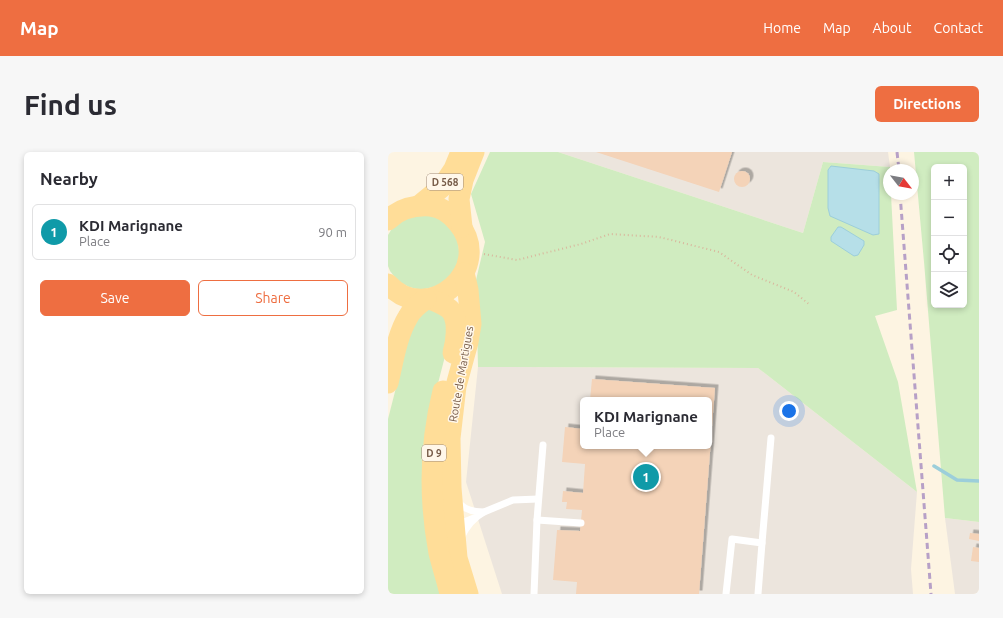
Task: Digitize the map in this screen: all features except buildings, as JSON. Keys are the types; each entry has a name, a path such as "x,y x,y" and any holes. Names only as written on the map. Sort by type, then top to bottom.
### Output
{"main road":[{"name":"D 568","path":"420,205 442,186 454,169 461,152"},
{"name":"D 568","path":"462,227 459,199 463,180 474,152"},
{"path":"388,383 402,328 408,316 416,306 428,299 444,294 456,285 464,273 468,262 469,252 467,239 462,227 454,218 444,211 432,206 420,205 405,208 389,218"},
{"name":"Route de Martigues","path":"464,273 468,290 470,324 468,342 456,386 446,486 449,516 457,558 468,594"},
{"path":"388,284 402,295 414,299 428,299"},
{"name":"Route de Martigues","path":"428,299 443,305 452,312 456,328 455,344 442,396 435,434 432,475 434,511 439,553 450,594"}],"lane":[{"path":"435,434 446,486 460,506 472,512 484,512"},
{"path":"758,594 771,438"},
{"path":"534,594 538,499 543,445"},
{"path":"449,516 458,522 464,522 513,500 538,499"},
{"path":"457,558 462,536 474,518"},
{"path":"537,520 581,523"},
{"path":"726,594 732,539 762,543"}],"path":[{"path":"469,252 517,260 581,244 610,234 659,237 720,252 752,275 794,292 810,305"}],"shaded area":[{"path":"558,152 888,152 890,164 883,164 883,166 823,162 803,233"},
{"path":"478,367 758,368 917,492 911,569 913,594 502,594 466,482"},
{"path":"945,518 979,522 979,594 955,594"}],"green space":[{"path":"490,152 558,152 803,233 823,162 883,166 883,200 891,200 897,310 875,316 898,382 917,492 758,368 478,367 476,280 485,242 471,194"},
{"path":"914,152 979,152 979,522 945,518 918,200 919,164 915,164"},
{"path":"434,213 456,228 461,264 445,284 421,290 409,287 398,281 390,271 388,266 388,235 396,222 408,215"},
{"path":"429,309 444,313 450,337 436,391 444,594 388,594 388,419 414,320"}],"water":[{"path":"831,166 874,171 879,174 879,234 873,235 830,216 828,208 828,170"},
{"path":"838,227 841,227 864,241 864,245 858,255 854,256 831,241 831,237"}],"waterway":[{"path":"934,466 957,480 979,481"}],"railway":[{"path":"897,152 898,164"},
{"path":"900,200 931,594"}],"place":[{"name":"KDI Marignane","path":"646,477"}]}
